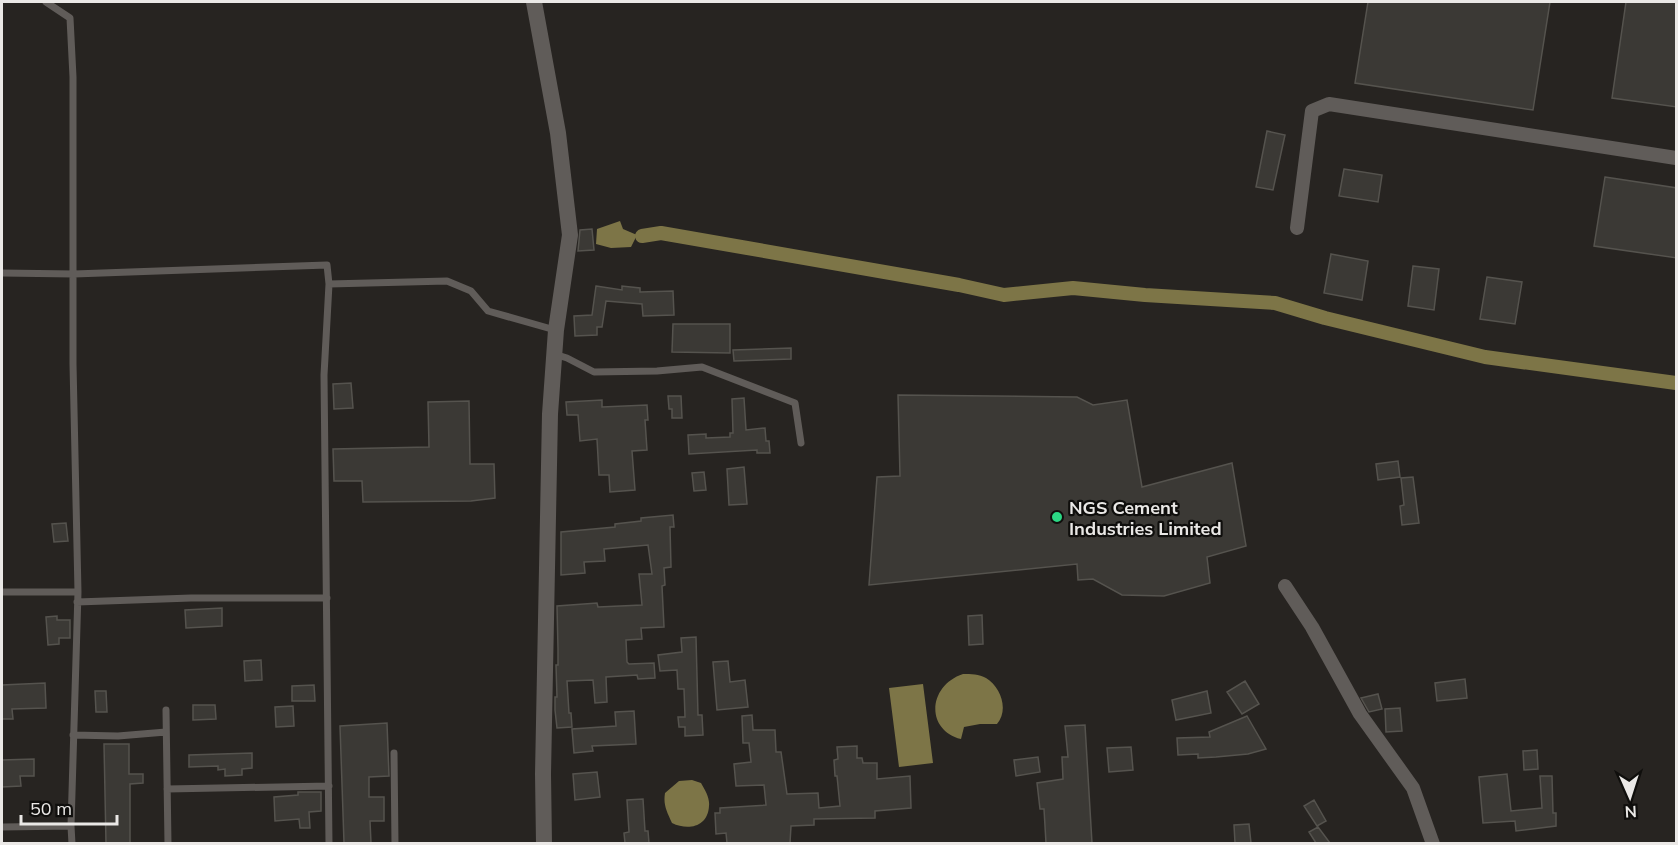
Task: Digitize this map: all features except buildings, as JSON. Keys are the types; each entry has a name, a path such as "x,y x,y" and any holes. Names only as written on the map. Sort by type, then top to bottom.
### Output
{"street":[{"path":"534,2 558,133 570,235 556,330 550,414 543,774 544,843"},
{"path":"1297,228 1312,111 1329,104 1677,158"},
{"path":"1285,586 1312,627 1360,714 1413,788 1433,843"}],"lane":[{"path":"46,2 70,18 73,77 74,471 78,602 72,843"},
{"path":"2,273 74,274 327,265 329,284 324,375 329,843"},
{"path":"329,284 447,281 471,291 488,311 556,330"},
{"path":"554,354 594,372 657,371 702,367 758,387 795,403 801,443"},
{"path":"2,592 78,592"},
{"path":"78,602 191,598 327,598"},
{"path":"166,710 168,843"},
{"path":"73,735 118,736 166,732"},
{"path":"394,753 395,843"},
{"path":"167,789 329,786"},
{"path":"2,827 71,826"}],"shaded area":[{"path":"620,221 623,229 637,235 631,247 611,248 596,244 597,229"},
{"path":"963,674 981,676 991,682 1002,699 1003,706 1001,718 997,724 964,727 961,739 949,734 941,726 936,717 935,707 943,687"},
{"path":"923,684 933,763 899,767 889,688"},
{"path":"692,780 701,783 706,791 709,803 708,813 701,823 684,827 672,823 667,812 665,793 679,781"}],"waterway":[{"path":"642,236 661,233 959,285 1004,295 1073,288 1275,303 1325,318 1485,357 1676,383"}],"place":[{"name":"NGS Cement Industries Limited","path":"1057,517"}]}
